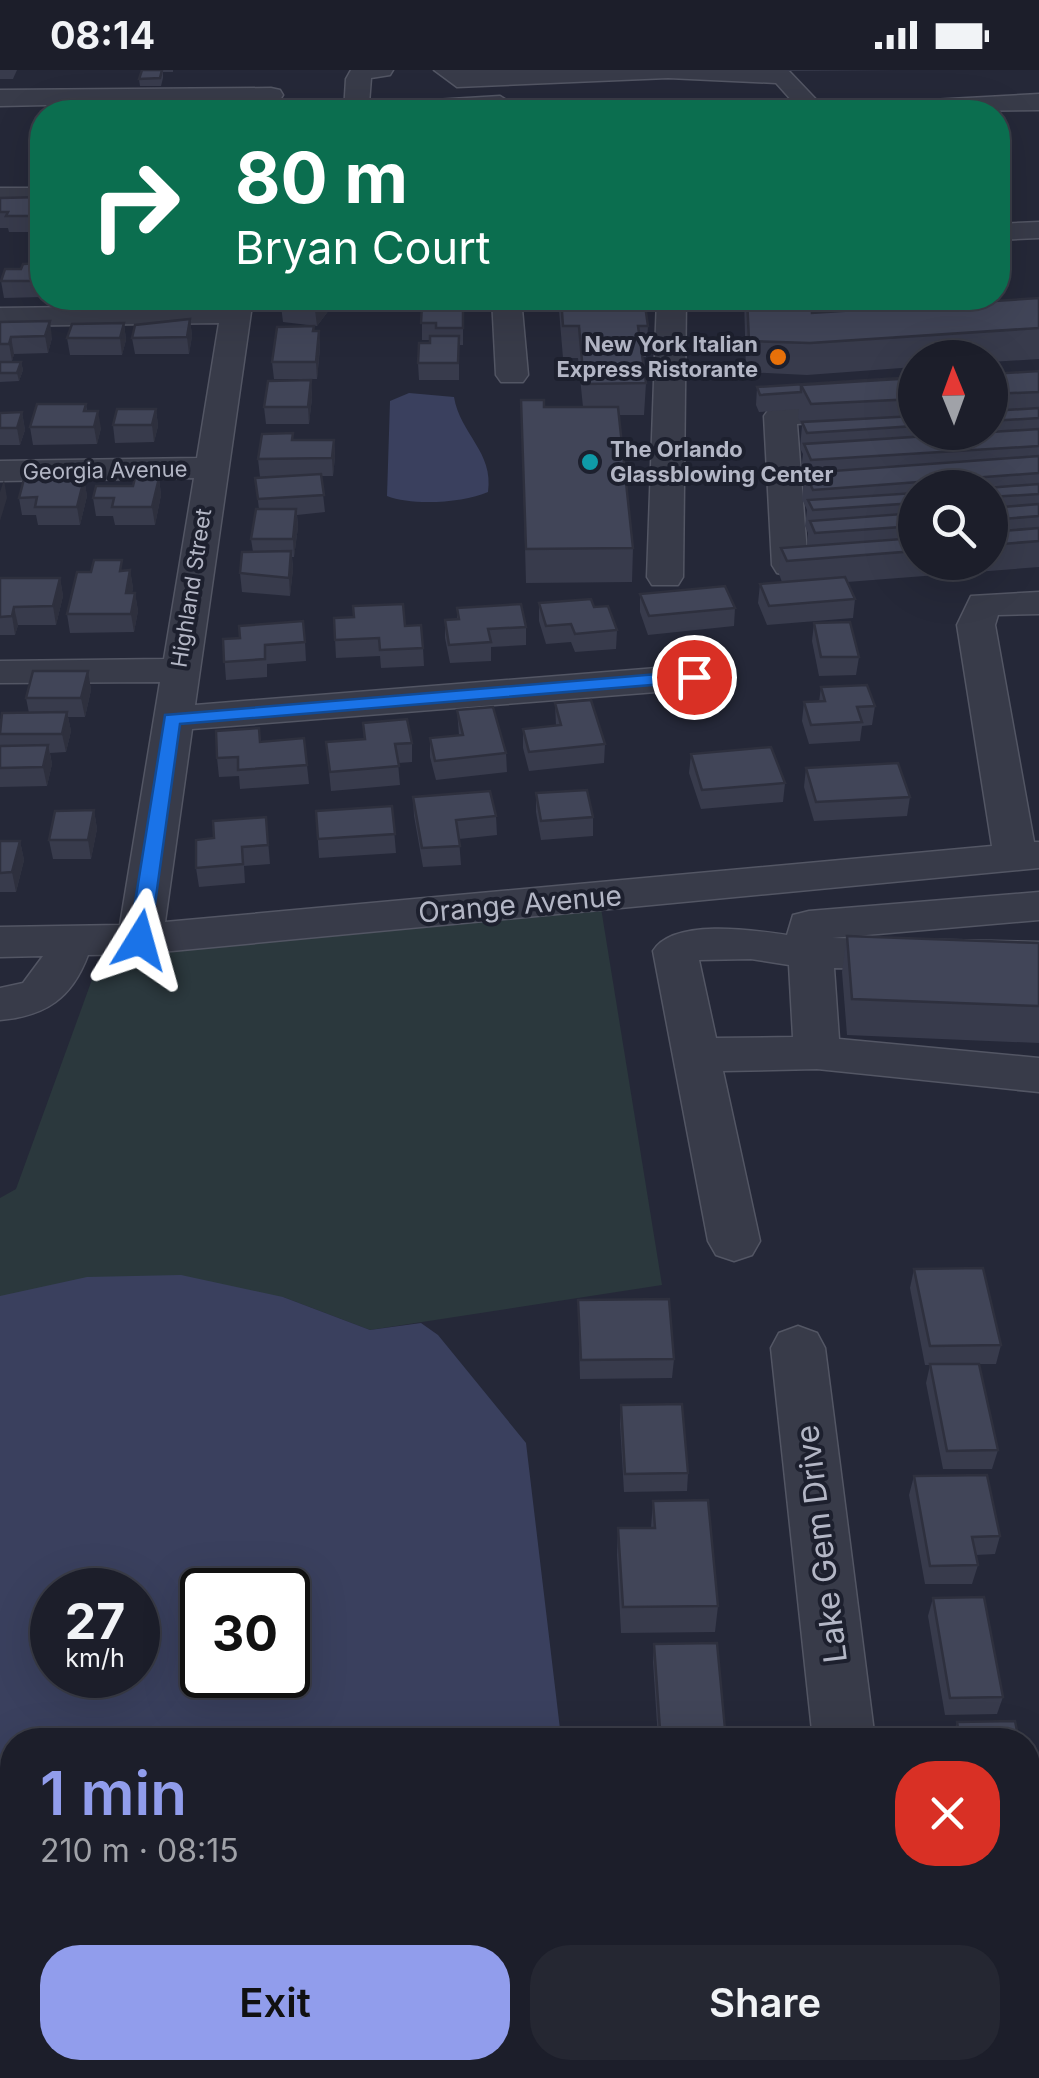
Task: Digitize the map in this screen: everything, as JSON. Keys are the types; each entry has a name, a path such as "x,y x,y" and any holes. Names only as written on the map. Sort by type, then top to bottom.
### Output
{"street":[{"path":"357,100 358,79 364,71 380,70"},
{"path":"446,70 457,80 668,71 781,73 805,100"},
{"path":"512,80 519,100"},
{"path":"0,98 272,93"},
{"path":"1010,104 1039,102"},
{"path":"0,196 30,196"},
{"path":"1010,231 1039,230"},
{"path":"0,317 150,310"},
{"name":"Highland Street","path":"140,940 235,310"},
{"path":"507,310 512,375"},
{"path":"665,577 671,310"},
{"path":"898,420 780,416 790,565 898,557"},
{"name":"Georgia Avenue","path":"0,471 210,468"},
{"path":"785,495 823,493 785,495"},
{"path":"785,495 898,529"},
{"path":"1027,856 976,625 984,604 1039,602"},
{"path":"0,672 179,670"},
{"path":"172,719 694,677"},
{"name":"Orange Avenue","path":"0,942 140,940 1027,856"},
{"path":"817,1052 809,926 1039,906"},
{"path":"0,1004 18,1004 46,994 61,974 70,941"},
{"path":"734,1241 675,951 684,946 750,944 810,953 1039,957"},
{"path":"696,1055 817,1052 1039,1075"},
{"name":"Lake Gem Drive","path":"798,1348 843,1728"}],"shaded area":[{"path":"601,908 662,1285 370,1330 283,1297 0,1296 0,1198 16,1189 102,952"}],"water":[{"path":"409,393 454,397 486,465 488,492 438,502 387,496 390,401"},
{"path":"181,1275 283,1297 370,1330 421,1323 438,1335 526,1443 560,1728 0,1728 0,1296 87,1277"}],"building":[{"path":"142,70 162,70 160,78 139,79"},
{"path":"30,197 30,216 6,216 8,212 0,212 0,198"},
{"path":"23,264 30,264 30,281 1,281 5,269 21,269"},
{"path":"1039,298 1039,328 810,343 749,341 748,310 1010,310 1010,300"},
{"path":"422,310 463,310 463,328 436,328 436,323 421,323"},
{"path":"562,310 646,310 648,326 638,326 646,383 584,384 579,326 563,326"},
{"path":"190,319 187,337 132,338 135,325"},
{"path":"50,321 45,336 11,337 9,344 0,344 0,322"},
{"path":"124,323 120,338 67,338 72,324"},
{"path":"314,326 313,331 319,331 316,362 272,362 277,327"},
{"path":"430,336 459,336 458,363 418,363 419,343 430,343"},
{"path":"0,362 21,362 17,373 0,373"},
{"path":"1039,371 1039,392 1008,393 1008,373"},
{"path":"898,378 801,385 801,392 760,395 757,387"},
{"path":"898,379 898,400 811,404 801,385"},
{"path":"311,380 308,407 264,407 268,381"},
{"path":"521,400 544,400 544,407 618,407 633,548 526,549"},
{"path":"37,404 86,404 84,411 98,411 94,427 30,427"},
{"path":"1039,408 1039,418 1008,420 1008,410"},
{"path":"117,409 156,409 152,425 113,425"},
{"path":"22,412 17,428 0,428 0,413"},
{"path":"898,417 898,427 807,433 802,422"},
{"path":"1039,429 1039,446 1008,448 1008,431"},
{"path":"293,433 292,440 334,440 332,458 258,459 262,434"},
{"path":"898,438 898,450 974,450 811,460 804,444"},
{"path":"1039,456 1039,473 898,470 898,484 813,490 805,473"},
{"path":"321,474 324,495 258,499 255,478"},
{"path":"135,478 159,478 152,507 112,507 114,498 93,498 96,486 133,486"},
{"path":"24,479 84,479 77,507 35,507 37,497 19,498"},
{"path":"1039,484 1039,494 1008,496 1008,486"},
{"path":"898,494 898,504 813,510 808,500"},
{"path":"1039,504 1039,516 1008,519 1008,507"},
{"path":"256,509 296,509 293,539 251,539"},
{"path":"898,514 898,527 815,533 810,521"},
{"path":"1039,528 1039,541 1008,544 1008,531"},
{"path":"898,539 898,552 787,561 781,548"},
{"path":"291,551 289,578 240,573 242,552"},
{"path":"94,560 122,560 120,571 130,570 126,593 135,593 131,614 67,614 77,572 91,572"},
{"path":"845,577 855,599 769,606 760,584"},
{"path":"0,578 60,578 53,606 14,607 12,616 0,617"},
{"path":"725,586 735,608 649,616 640,594"},
{"path":"591,599 594,607 608,606 617,630 575,634 571,624 546,626 539,603"},
{"path":"403,604 405,626 421,625 423,648 380,650 379,638 335,640 334,618 354,617 353,606"},
{"path":"521,604 526,627 488,629 491,642 449,645 445,620 459,619 457,608"},
{"path":"303,621 305,642 265,645 265,659 224,662 223,639 240,638 239,626"},
{"path":"850,622 859,657 821,657 814,623"},
{"path":"33,671 88,671 81,698 26,698"},
{"path":"867,685 875,706 857,707 862,722 811,725 804,702 825,701 821,687"},
{"path":"591,700 605,744 529,752 523,729 561,725 555,703"},
{"path":"493,707 506,753 435,761 430,738 463,735 457,710"},
{"path":"67,712 62,734 0,734 2,713"},
{"path":"407,719 412,743 395,744 399,766 330,772 326,742 365,739 363,723"},
{"path":"259,728 260,742 304,738 307,765 238,770 238,757 217,758 216,731"},
{"path":"48,745 43,767 0,768 0,746"},
{"path":"771,747 785,783 702,790 691,754"},
{"path":"898,763 910,797 816,802 806,768"},
{"path":"587,790 593,817 541,821 536,793"},
{"path":"490,791 496,816 456,820 460,846 422,848 413,797"},
{"path":"392,806 395,834 318,839 316,811"},
{"path":"94,810 88,840 49,840 55,811"},
{"path":"266,817 268,845 242,847 243,864 196,868 196,840 214,838 213,821"},
{"path":"0,841 20,841 12,872 0,873"},
{"path":"847,936 1039,943 1039,1006 852,999"},
{"path":"983,1268 1001,1345 930,1346 914,1269"},
{"path":"669,1299 674,1359 581,1360 578,1300"},
{"path":"930,1364 979,1364 998,1450 947,1451"},
{"path":"682,1404 688,1473 625,1474 621,1405"},
{"path":"987,1475 1000,1536 972,1537 978,1565 930,1566 914,1476"},
{"path":"708,1500 718,1606 623,1607 618,1528 655,1528 653,1501"},
{"path":"984,1597 1003,1697 950,1698 933,1598"},
{"path":"717,1643 725,1728 660,1728 654,1644"},
{"path":"1015,1721 1016,1728 958,1728 957,1722"}],"place":[{"name":"New York Italian Express Ristorante","path":"778,357"},
{"name":"The Orlando Glassblowing Center","path":"590,462"}],"route":[{"path":"140,940 172,719 694,677"}]}
